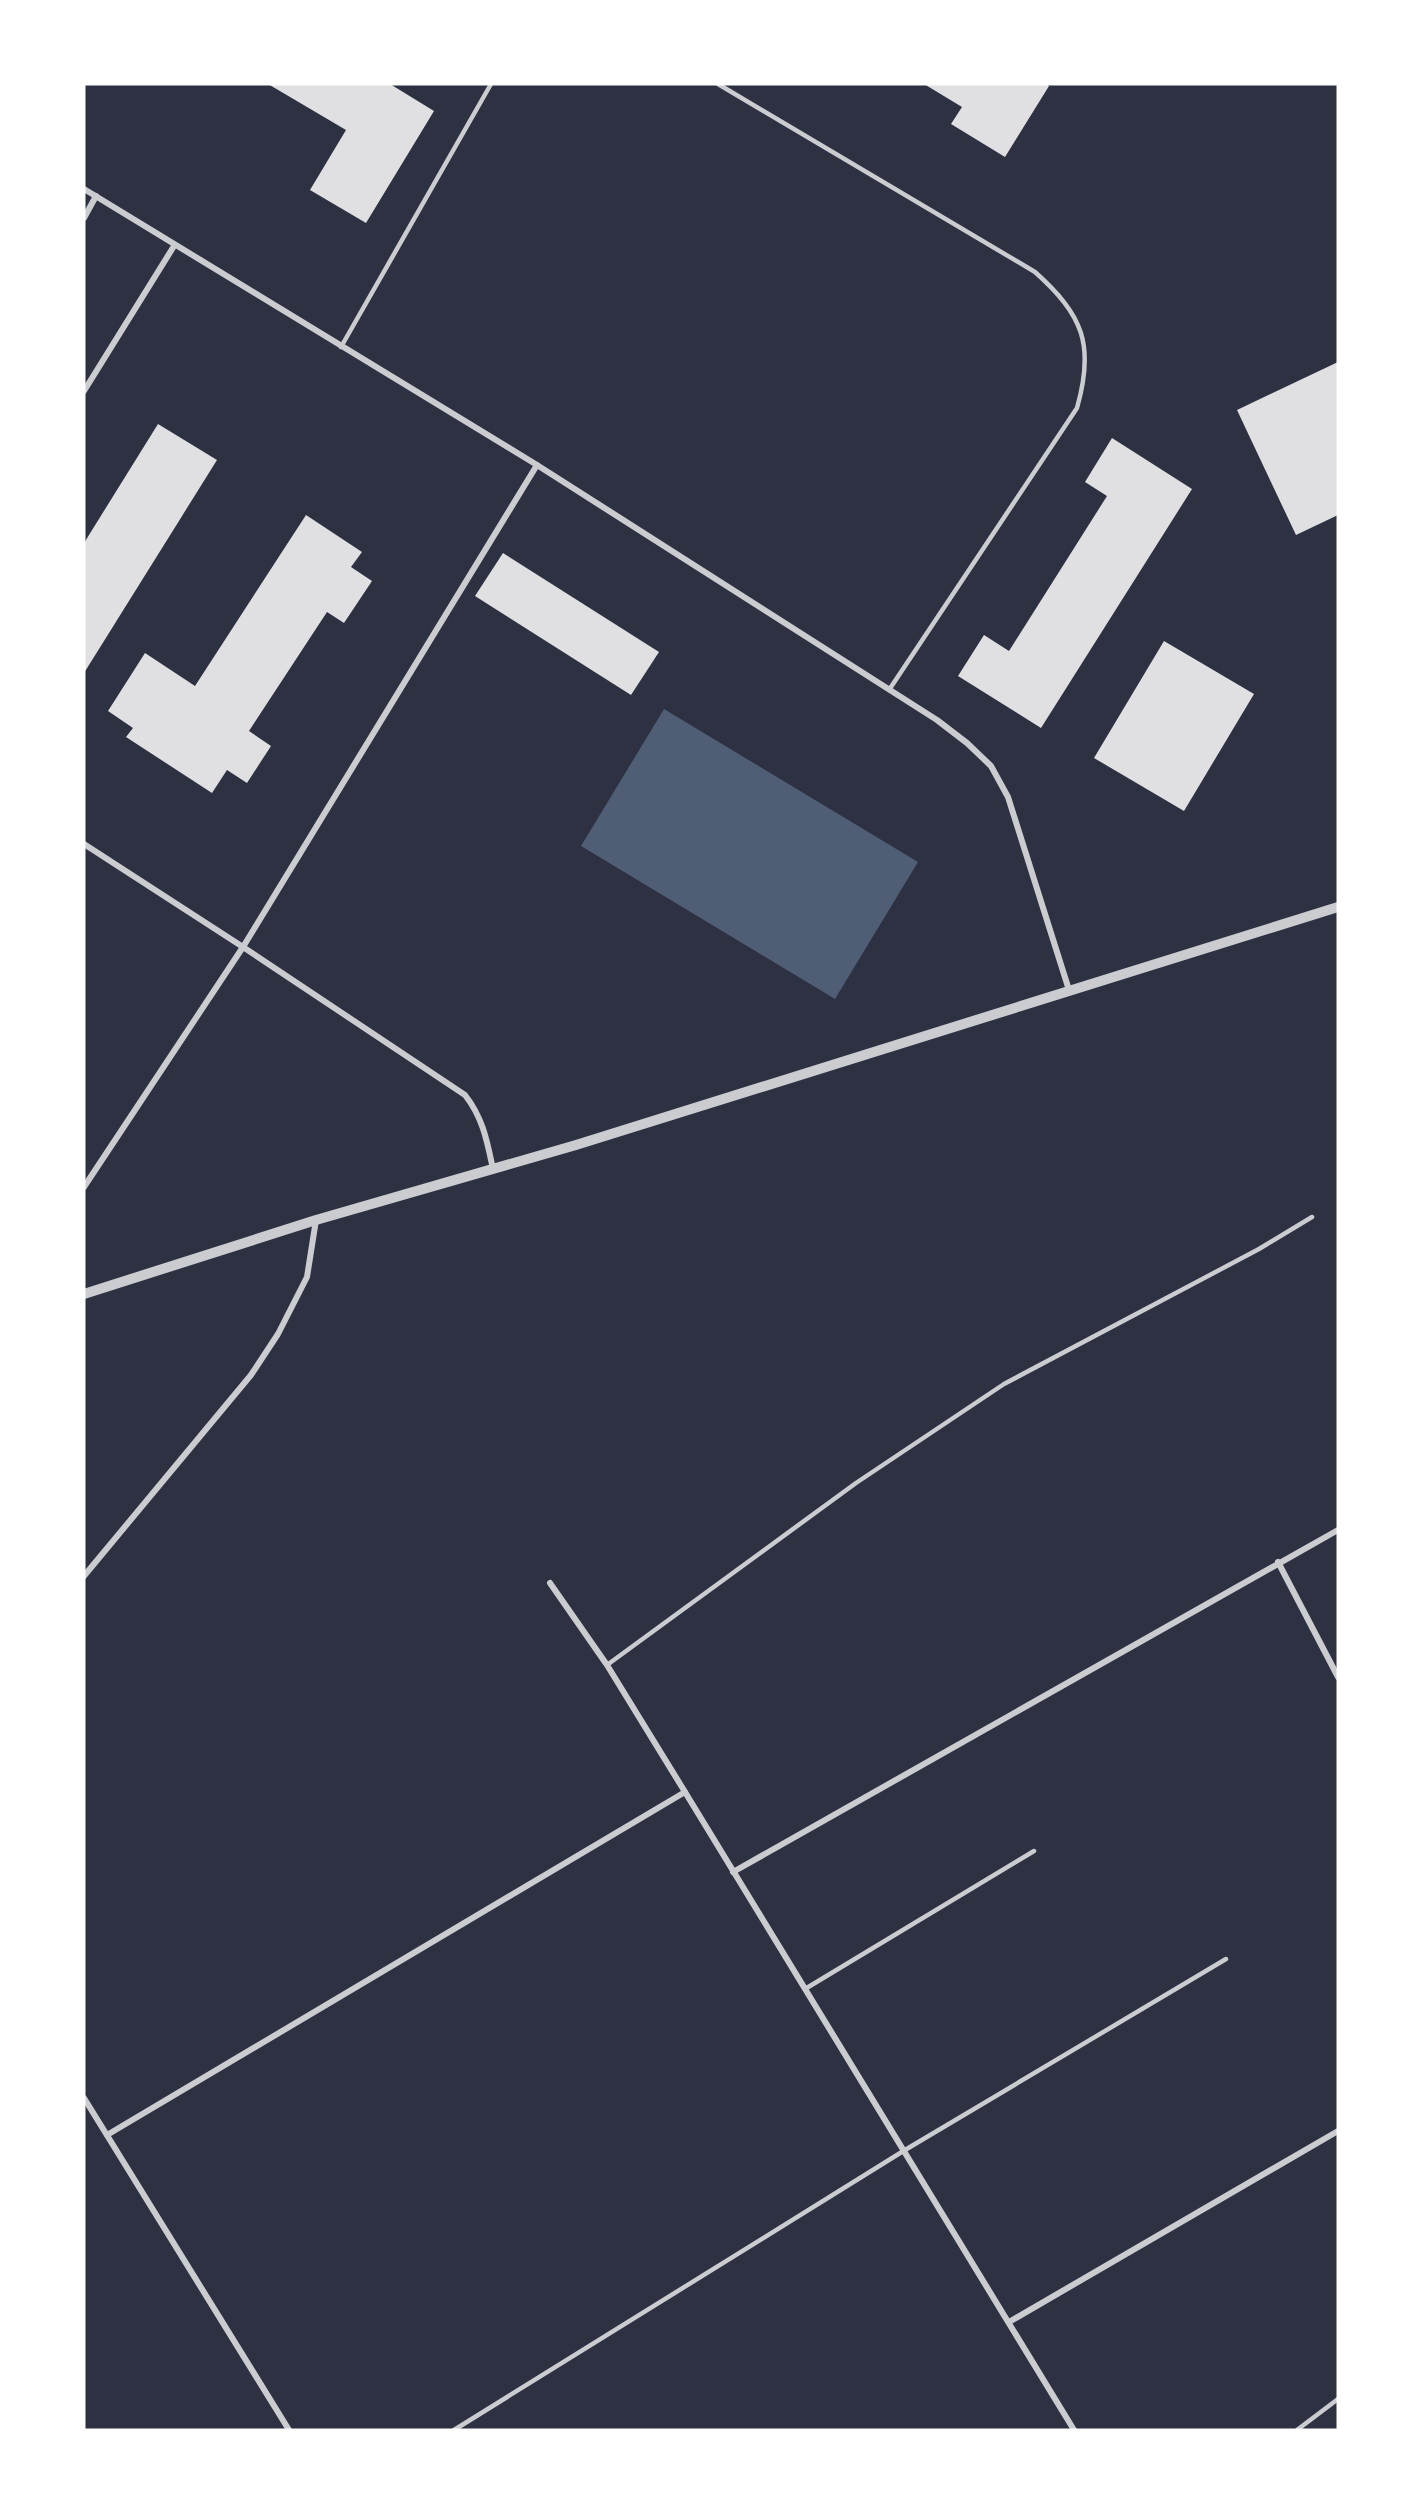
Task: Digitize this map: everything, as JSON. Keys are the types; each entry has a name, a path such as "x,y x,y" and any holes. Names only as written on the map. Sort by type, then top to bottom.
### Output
{"street":[{"path":"84,189 174,246 537,465 968,742 991,766 1008,797 1069,990"},
{"path":"84,218 96,196"},
{"path":"84,391 174,246"},
{"path":"84,1187 243,947 537,465"},
{"path":"84,844 465,1095 476,1110 484,1129 493,1169"},
{"path":"84,1294 315,1220 493,1169 1338,907"},
{"path":"84,1576 251,1375 278,1334 307,1277 315,1220"},
{"path":"733,1872 1338,1530"},
{"path":"1278,1562 1338,1677"},
{"path":"550,1583 607,1665 1074,2430"},
{"path":"107,2135 685,1792"},
{"path":"84,2098 289,2430"},
{"path":"1009,2322 1338,2131"}],"lane":[{"path":"341,347 491,84"},
{"path":"718,84 1035,272 1060,295 1075,318 1084,344 1086,378 1077,408 889,690"},
{"path":"607,1665 856,1483 1004,1384 1258,1250 1312,1217"},
{"path":"806,1989 1034,1851"},
{"path":"454,2430 905,2150 1226,1959"},
{"path":"1297,2430 1338,2399"}],"water":[{"path":"664,709 918,862 835,999 581,846"}],"building":[{"path":"268,84 390,84 434,111 366,223 310,190 346,130"},
{"path":"924,84 1046,84 1049,86 1005,157 951,124 962,107"},
{"path":"1338,362 1338,515 1296,535 1237,410"},
{"path":"158,424 217,460 84,673 84,543"},
{"path":"1112,438 1192,489 1041,728 958,676 984,635 1009,651 1107,496 1085,482"},
{"path":"306,515 362,552 351,567 372,581 344,623 327,612 249,731 271,746 247,783 227,770 212,793 126,737 133,728 108,711 145,653 195,686"},
{"path":"503,553 659,652 631,695 475,596"},
{"path":"1164,641 1254,694 1184,811 1094,758"}]}
